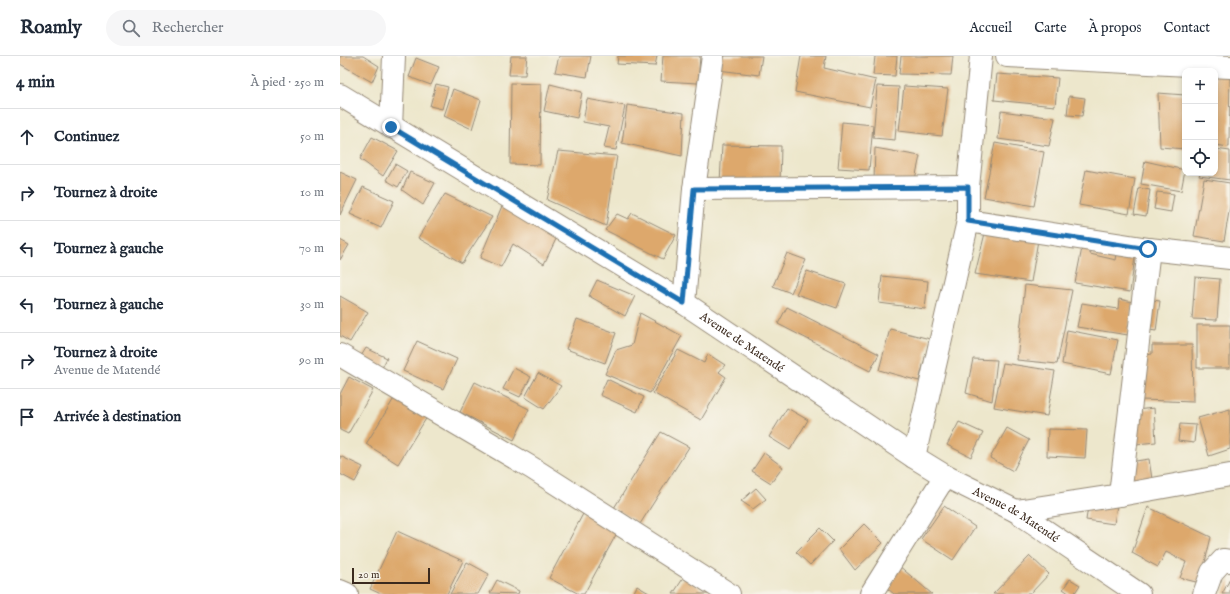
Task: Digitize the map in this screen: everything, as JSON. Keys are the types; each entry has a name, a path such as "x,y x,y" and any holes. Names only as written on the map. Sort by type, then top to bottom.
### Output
{"street":[{"path":"391,127 394,56"},
{"path":"684,303 694,189 714,56"},
{"path":"914,457 968,221 968,187 981,56"},
{"path":"1007,56 1230,67"},
{"name":"Avenue de Matendé","path":"340,96 684,303 914,457 945,476 1016,511 1139,594"},
{"path":"694,189 968,187"},
{"path":"968,221 1148,249 1230,258"},
{"path":"1120,495 1148,249"},
{"path":"340,355 532,468 729,594"},
{"path":"1016,511 1120,495 1230,475"},
{"path":"871,594 945,476"},
{"path":"1204,594 1212,572 1223,560 1230,561"},
{"path":"340,591 347,594"}],"building":[{"path":"340,56 363,56 379,66 372,82 340,64"},
{"path":"511,56 527,56 525,75 509,75"},
{"path":"559,56 591,56 587,77 555,72"},
{"path":"618,56 657,56 655,66 617,64"},
{"path":"663,56 700,56 698,83 661,81"},
{"path":"720,56 762,56 759,75 718,70"},
{"path":"801,56 826,56 824,68 876,80 870,107 795,92"},
{"path":"875,56 897,56 895,76 873,75"},
{"path":"901,56 953,56 951,75 899,74"},
{"path":"416,58 439,67 431,85 409,77"},
{"path":"1218,71 1230,71 1229,147 1218,145"},
{"path":"997,74 1058,78 1055,106 994,100"},
{"path":"511,83 541,84 540,165 510,164"},
{"path":"436,84 448,87 442,109 430,106"},
{"path":"550,84 582,92 577,118 544,111"},
{"path":"877,86 899,87 895,140 873,138"},
{"path":"904,86 948,89 942,136 899,131"},
{"path":"453,89 481,100 472,129 444,116"},
{"path":"1158,93 1182,95 1182,149 1160,147"},
{"path":"1069,96 1085,98 1082,116 1067,115"},
{"path":"587,99 625,106 616,150 604,148 609,127 583,122"},
{"path":"627,105 684,113 682,156 622,143"},
{"path":"1001,111 1055,118 1049,146 998,139"},
{"path":"842,122 873,125 869,170 838,168"},
{"path":"372,137 398,151 383,176 360,159"},
{"path":"995,143 1044,152 1034,206 984,197"},
{"path":"722,145 781,146 780,184 720,183"},
{"path":"875,148 920,156 914,184 874,181"},
{"path":"1218,149 1230,151 1230,180 1199,176 1218,176"},
{"path":"558,151 617,156 606,226 547,200"},
{"path":"1145,161 1182,169 1182,176 1184,176 1181,191 1141,184"},
{"path":"395,164 407,171 398,187 386,180"},
{"path":"1086,170 1135,179 1129,214 1079,205"},
{"path":"340,172 357,180 340,215"},
{"path":"410,172 435,183 423,205 402,190"},
{"path":"1204,179 1230,183 1230,206 1224,241 1194,236"},
{"path":"363,187 394,201 381,228 350,214"},
{"path":"1139,188 1150,190 1146,216 1134,214"},
{"path":"1157,192 1174,194 1171,212 1154,209"},
{"path":"445,194 492,217 462,263 418,238"},
{"path":"502,206 557,237 544,264 513,244 501,267 480,258"},
{"path":"632,213 676,235 663,259 605,230 617,214 628,219"},
{"path":"986,229 1038,240 1031,282 975,274"},
{"path":"340,240 349,245 340,260"},
{"path":"1083,243 1092,243 1090,254 1116,260 1118,247 1136,250 1130,292 1075,283"},
{"path":"787,253 806,260 791,293 773,286"},
{"path":"807,271 846,284 837,308 796,294"},
{"path":"882,276 928,281 925,309 879,303"},
{"path":"1195,277 1220,279 1217,320 1192,319"},
{"path":"597,280 635,296 625,316 589,296"},
{"path":"1025,285 1072,290 1057,364 1017,360"},
{"path":"340,296 368,312 350,342 340,336"},
{"path":"1119,299 1133,302 1128,335 1077,327 1082,303 1118,309"},
{"path":"1146,299 1160,301 1156,331 1143,329"},
{"path":"787,307 879,354 870,371 778,324"},
{"path":"640,313 682,336 650,393 605,374 616,350 632,345"},
{"path":"577,319 616,333 605,363 566,349"},
{"path":"1197,325 1230,325 1230,368 1197,368"},
{"path":"890,329 930,339 919,381 879,370"},
{"path":"1067,330 1118,340 1111,374 1062,364"},
{"path":"417,341 457,359 443,389 403,371"},
{"path":"1152,345 1192,345 1193,402 1142,400 1141,356 1152,354"},
{"path":"366,348 387,358 381,370 360,358"},
{"path":"678,350 704,363 708,354 725,365 719,372 726,377 701,420 653,393"},
{"path":"973,359 997,360 992,401 966,393"},
{"path":"1003,363 1055,371 1047,416 994,407"},
{"path":"514,368 531,377 520,397 503,389"},
{"path":"538,373 561,386 544,409 525,397"},
{"path":"349,377 373,390 348,434 340,430 340,394"},
{"path":"607,379 644,397 637,412 600,395"},
{"path":"475,382 529,409 514,440 460,412"},
{"path":"395,397 427,417 398,464 366,444"},
{"path":"787,408 808,420 790,450 769,437"},
{"path":"1154,408 1156,442 1136,444 1136,410"},
{"path":"1230,409 1230,449 1209,456 1198,418"},
{"path":"959,422 983,433 971,457 947,445"},
{"path":"1180,424 1196,425 1194,443 1178,441"},
{"path":"1007,428 1029,440 1013,471 990,458"},
{"path":"1048,429 1087,430 1085,458 1047,456"},
{"path":"661,432 689,447 640,524 614,508"},
{"path":"764,453 783,467 771,483 752,471"},
{"path":"340,456 363,467 355,482 340,474"},
{"path":"1149,459 1152,479 1132,482 1129,462"},
{"path":"756,488 766,499 753,509 741,501"},
{"path":"1089,501 1117,505 1114,524 1086,520"},
{"path":"944,506 975,527 953,560 921,539"},
{"path":"1148,507 1211,537 1200,583 1180,578 1186,562 1166,552 1158,567 1132,553"},
{"path":"584,512 618,531 584,594 579,594 549,578"},
{"path":"864,524 883,543 855,570 839,549"},
{"path":"820,528 833,541 810,565 796,552"},
{"path":"397,531 463,561 447,594 381,594 370,589"},
{"path":"1030,556 1049,574 1030,594 993,594"},
{"path":"467,562 489,574 478,594 450,594"},
{"path":"898,565 932,594 894,594 882,584"},
{"path":"684,577 708,594 673,594"},
{"path":"1070,579 1080,585 1074,594 1070,594 1063,589"},
{"path":"1230,579 1230,594 1222,594"},
{"path":"497,580 519,591 518,594 490,593"},
{"path":"637,586 649,593 633,594"}],"route":[{"path":"391,127 684,303 694,189 968,187 968,221 1148,249"}]}
